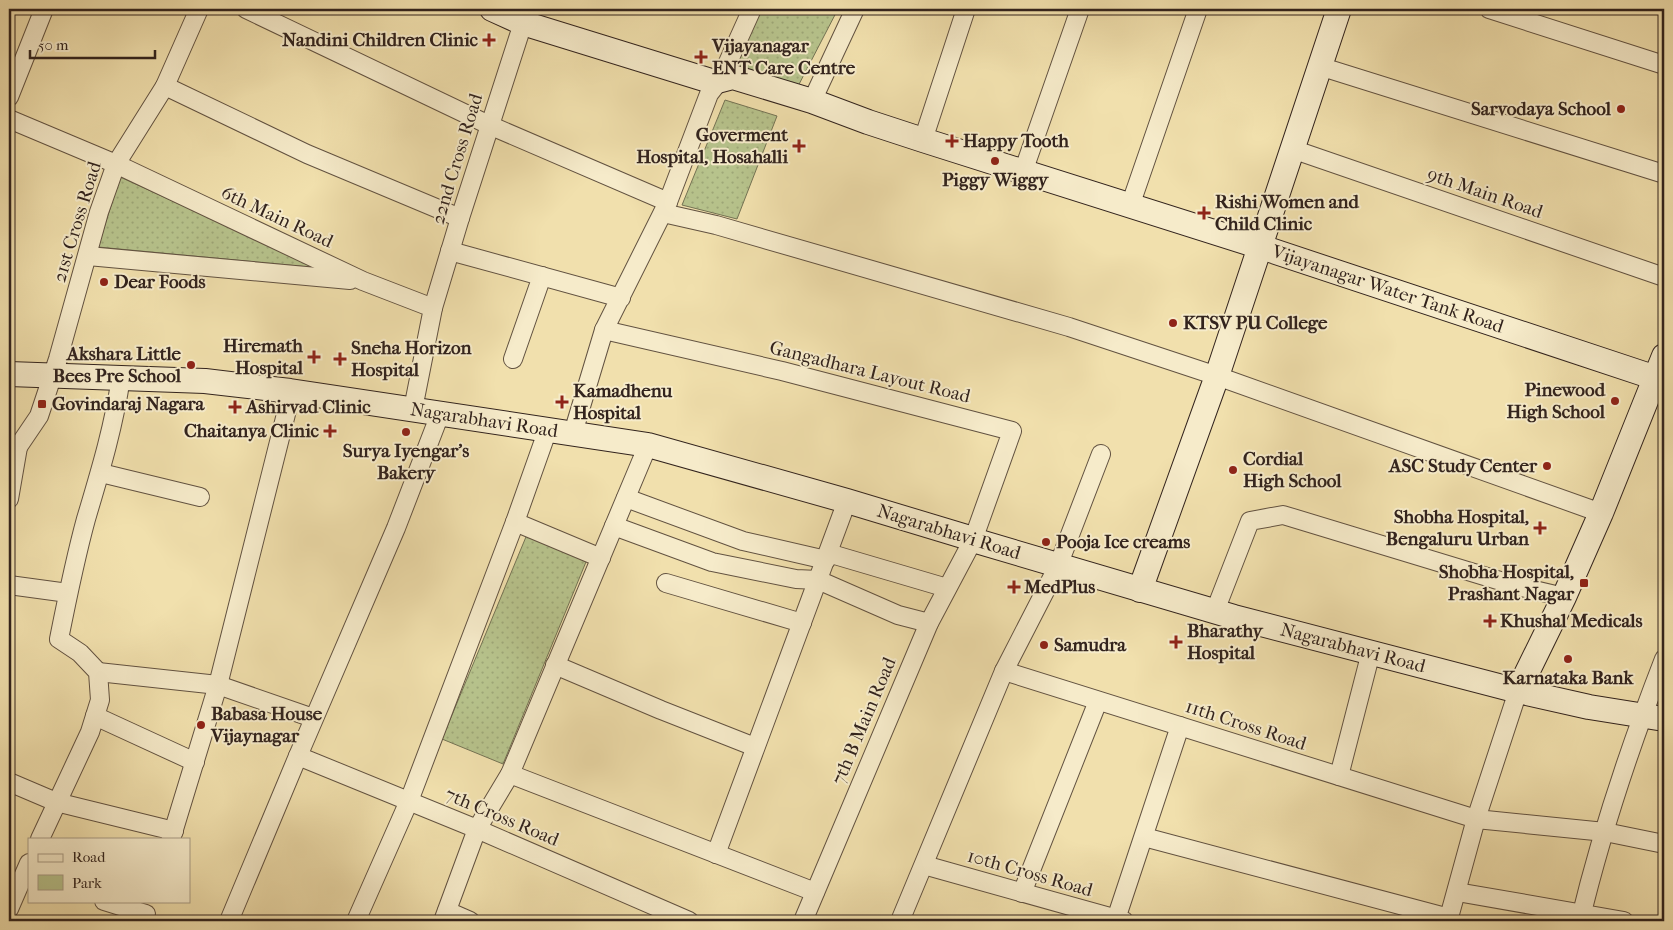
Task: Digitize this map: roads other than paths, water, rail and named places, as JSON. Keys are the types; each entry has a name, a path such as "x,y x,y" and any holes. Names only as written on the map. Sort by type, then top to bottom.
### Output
{"street":[{"path":"9,97 44,9"},
{"name":"21st Cross Road","path":"13,451 39,416 88,256 99,212 116,164 165,86 199,9"},
{"path":"246,9 489,126 666,207 716,225 1069,326 1217,376 1602,513"},
{"name":"Vijayanagar Water Tank Road","path":"492,9 522,23 714,82 733,77 812,101 868,122 1130,206 1661,369"},
{"path":"573,433 604,330 666,207 709,94 720,80 752,9"},
{"path":"812,101 855,9"},
{"path":"923,140 966,9"},
{"path":"1023,172 1080,9"},
{"path":"1130,206 1198,9"},
{"path":"1140,590 1261,247 1338,9"},
{"path":"1489,9 1664,65"},
{"name":"22nd Cross Road","path":"433,308 522,23"},
{"path":"1320,66 1664,174"},
{"path":"165,86 307,154 460,218"},
{"name":"6th Main Road","path":"9,119 116,164 363,281 433,308"},
{"name":"9th Main Road","path":"1292,149 1664,277"},
{"path":"450,251 621,298"},
{"path":"88,256 363,281"},
{"path":"513,359 542,276"},
{"path":"413,409 433,308"},
{"name":"Gangadhara Layout Road","path":"604,330 782,370 1012,431 973,540"},
{"path":"1144,837 1448,920 1476,818 1518,691 1602,513 1661,369"},
{"name":"Nagarabhavi Road","path":"9,374 205,381 413,409 648,446 847,501 1140,590 1518,691 1653,717"},
{"path":"40,838 90,732 100,700 98,672 80,652 58,639 86,520 101,472 118,399 121,377"},
{"path":"9,782 56,802 172,835 218,685 287,410 290,391"},
{"path":"230,921 314,718 396,528 440,414"},
{"path":"356,921 409,801 515,522 548,429"},
{"path":"470,921 445,916 477,829 510,774 648,446"},
{"path":"9,499 13,451"},
{"path":"900,921 1004,671 1058,566 1101,454"},
{"path":"101,472 200,497"},
{"path":"626,498 743,541 827,556 948,588"},
{"path":"716,854 847,501"},
{"path":"1215,610 1250,521 1283,514 1517,586 1564,597"},
{"path":"515,522 601,558"},
{"path":"614,526 712,562 796,578 818,580 898,615 929,623"},
{"name":"7th B Main Road","path":"803,921 929,623 973,540"},
{"path":"666,583 802,623"},
{"path":"9,586 68,593"},
{"path":"1339,776 1371,652"},
{"path":"1581,917 1605,832 1653,717 1664,660"},
{"path":"556,665 661,710 755,747"},
{"name":"11th Cross Road","path":"1004,671 1476,818 1605,832 1664,844"},
{"path":"98,672 218,685 314,718"},
{"path":"1022,893 1098,701"},
{"path":"94,716 195,762"},
{"path":"1120,920 1144,837 1180,726"},
{"name":"7th Cross Road","path":"298,756 477,829 689,921"},
{"path":"510,774 814,892"},
{"name":"10th Cross Road","path":"924,865 1120,920"},
{"path":"9,909 27,872"},
{"path":"1456,892 1581,917 1624,921"},
{"path":"108,902 147,912"}],"place":[{"name":"Nandini Children Clinic","path":"489,40"},
{"name":"Vijayanagar ENT Care Centre","path":"701,57"},
{"name":"Sarvodaya School","path":"1621,109"},
{"name":"Happy Tooth","path":"952,141"},
{"name":"Goverment Hospital, Hosahalli","path":"799,146"},
{"name":"Piggy Wiggy","path":"995,161"},
{"name":"Rishi Women and Child Clinic","path":"1204,213"},
{"name":"Dear Foods","path":"104,282"},
{"name":"KTSV PU College","path":"1173,323"},
{"name":"Hiremath Hospital","path":"314,357"},
{"name":"Sneha Horizon Hospital","path":"340,359"},
{"name":"Akshara Little Bees Pre School","path":"191,365"},
{"name":"Pinewood High School","path":"1615,401"},
{"name":"Kamadhenu Hospital","path":"562,402"},
{"name":"Govindaraj Nagara","path":"42,404"},
{"name":"Ashirvad Clinic","path":"235,407"},
{"name":"Chaitanya Clinic","path":"330,431"},
{"name":"Surya Iyengar's Bakery","path":"406,432"},
{"name":"ASC Study Center","path":"1547,466"},
{"name":"Cordial High School","path":"1233,470"},
{"name":"Shobha Hospital, Bengaluru Urban","path":"1540,528"},
{"name":"Pooja Ice creams","path":"1046,542"},
{"name":"Shobha Hospital, Prashant Nagar","path":"1584,583"},
{"name":"MedPlus","path":"1014,587"},
{"name":"Khushal Medicals","path":"1490,621"},
{"name":"Bharathy Hospital","path":"1176,642"},
{"name":"Samudra","path":"1044,645"},
{"name":"Karnataka Bank","path":"1568,659"},
{"name":"Babasa House Vijaynagar","path":"201,725"}]}
